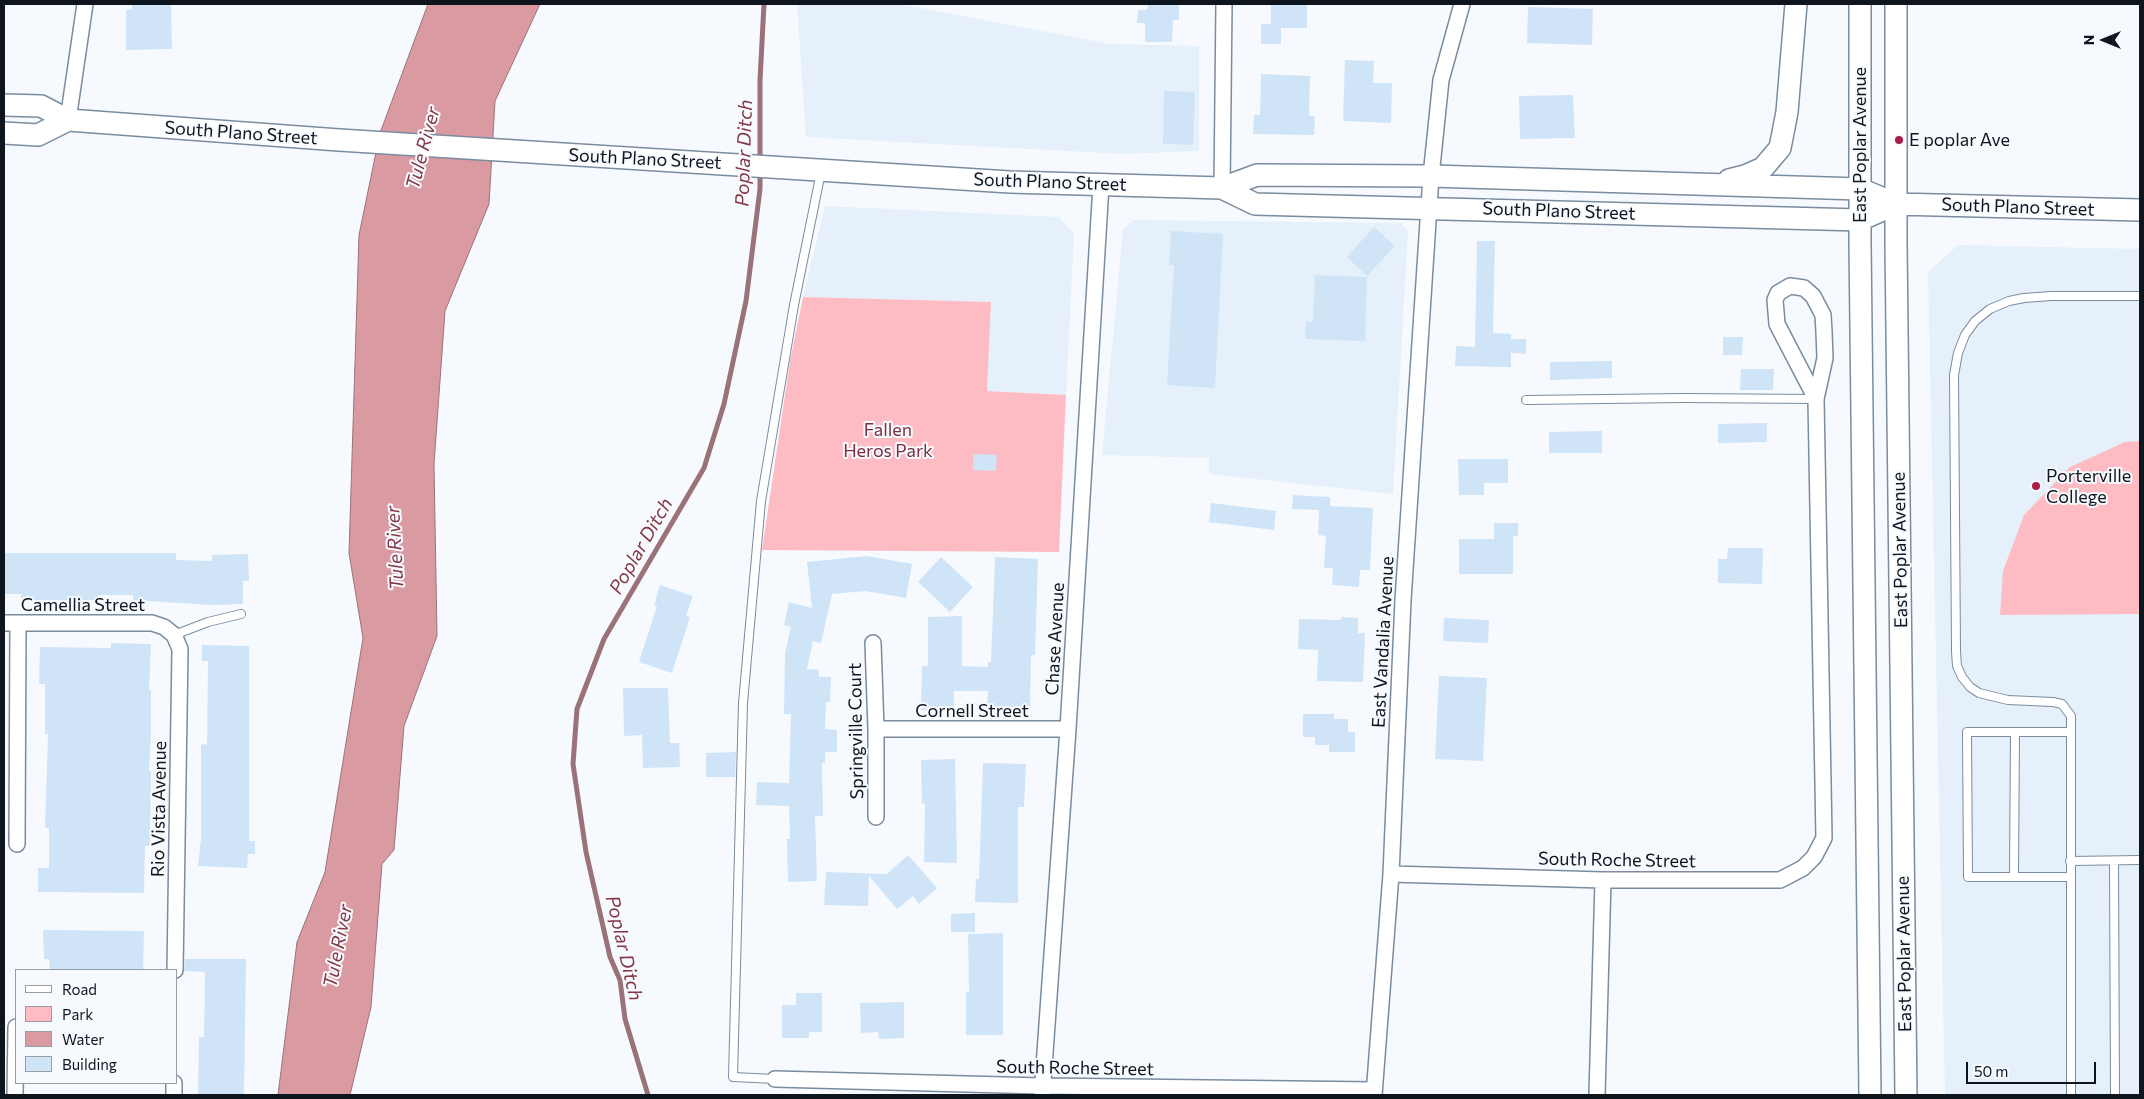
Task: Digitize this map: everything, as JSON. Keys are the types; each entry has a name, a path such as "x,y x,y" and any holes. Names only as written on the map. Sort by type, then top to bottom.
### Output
{"main road":[{"path":"1696,184 1745,176 1763,168 1780,148 1787,112 1796,4"},
{"name":"East Poplar Avenue","path":"1860,4 1860,220 1870,1095"},
{"name":"East Poplar Avenue","path":"1896,4 1896,204 1906,1095"},
{"name":"South Plano Street","path":"4,104 41,106 68,120 339,140 1010,182 1222,188 1256,175 1431,191 1860,220 1896,204"},
{"path":"4,133 38,135 68,120"},
{"name":"South Plano Street","path":"1222,188 1255,204 1431,191 1696,184 1860,189 1896,204 2140,210"}],"street":[{"path":"68,120 85,4"},
{"path":"1222,188 1224,4"},
{"name":"East Vandalia Avenue","path":"1374,1092 1391,874 1404,580 1431,191 1441,80 1462,4"},
{"name":"Chase Avenue","path":"1042,1091 1068,730 1101,185"},
{"path":"1790,286 1797,286 1808,291 1818,304 1823,315 1825,358 1816,399 1777,324 1775,300 1778,293 1790,286"},
{"name":"South Roche Street","path":"1391,874 1603,880 1780,880 1803,868 1814,858 1824,838 1816,399"},
{"path":"11,623 17,844"},
{"name":"Camellia Street","path":"11,623 152,623 164,627 177,642"},
{"name":"Rio Vista Avenue","path":"176,969 177,642"},
{"name":"Springville Court","path":"873,644 876,729 876,817"},
{"name":"Cornell Street","path":"876,729 1068,730"},
{"path":"1596,1095 1603,880"},
{"name":"South Roche Street","path":"775,1080 1042,1091 1374,1092"}],"lane":[{"path":"775,1080 733,1077 743,702 761,501 794,305 822,170"},
{"path":"2071,1095 2071,716 2062,704 2008,700 1979,693 1970,687 1962,677 1957,666 1954,375 1958,353 1965,334 1975,321 1996,307 2024,298 2052,296 2140,296"},
{"path":"1526,400 1816,399"},
{"path":"177,642 208,622 241,614"},
{"path":"2070,732 1968,732 1968,877 2070,877"},
{"path":"2014,876 2015,732"},
{"path":"2070,860 2140,860"},
{"path":"2114,860 2115,1095"}],"shaded area":[{"path":"797,4 900,4 1110,44 1199,46 1199,151 1123,154 806,137"},
{"path":"825,206 1059,217 1074,234 1066,395 987,391 991,302 803,297"},
{"path":"1133,220 1401,223 1408,231 1393,494 1209,474 1209,458 1102,455 1123,229"},
{"name":"Porterville College","path":"1958,245 2140,249 2140,1095 1945,1095 1928,272"}],"green space":[{"name":"Fallen Heros Park","path":"803,297 991,302 987,391 1066,395 1059,552 762,550 790,361"},
{"path":"2140,441 2140,614 2000,615 2003,571 2024,515 2070,467 2125,442"}],"water":[{"name":"Tule River","path":"428,4 540,4 495,101 489,204 445,311 434,464 437,636 404,726 394,850 382,864 371,1007 350,1095 278,1095 297,942 325,872 363,638 349,553 359,235 380,133"}],"building":[{"path":"132,4 171,4 172,49 126,50 126,10 132,9"},
{"path":"1148,4 1179,4 1179,20 1173,20 1172,42 1145,42 1145,23 1137,23 1138,10 1147,10"},
{"path":"1271,4 1307,4 1307,28 1281,28 1281,44 1261,44 1261,24 1271,24"},
{"path":"1528,7 1593,9 1592,45 1527,43"},
{"path":"1345,60 1374,61 1373,83 1392,83 1391,123 1343,121"},
{"path":"1261,74 1310,76 1309,116 1315,116 1314,135 1253,134 1254,115 1260,115"},
{"path":"1164,91 1195,92 1193,145 1163,144"},
{"path":"1573,95 1575,138 1520,139 1519,96"},
{"path":"1374,227 1395,246 1367,276 1347,257"},
{"path":"1171,231 1223,234 1215,388 1167,385 1174,265 1169,265"},
{"path":"1477,241 1495,241 1493,333 1511,334 1511,339 1526,339 1526,354 1511,353 1511,367 1455,366 1456,346 1475,347"},
{"path":"1315,275 1367,277 1365,341 1305,339 1306,322 1313,322"},
{"path":"1723,337 1743,337 1742,355 1723,355"},
{"path":"1612,361 1612,378 1550,380 1550,362"},
{"path":"1741,369 1774,369 1773,390 1740,390"},
{"path":"1767,423 1767,442 1718,443 1718,424"},
{"path":"1602,431 1602,453 1549,453 1549,432"},
{"path":"973,454 997,455 996,471 973,470"},
{"path":"1458,459 1508,459 1508,483 1484,483 1484,495 1459,495"},
{"path":"1293,495 1330,497 1330,506 1373,508 1370,570 1360,570 1359,587 1332,585 1333,568 1324,568 1326,536 1318,535 1319,510 1292,509"},
{"path":"1211,503 1276,511 1274,530 1209,522"},
{"path":"1494,523 1518,523 1518,536 1513,536 1513,574 1459,574 1459,539 1494,539"},
{"path":"1728,548 1763,548 1762,584 1718,583 1718,559 1727,559"},
{"path":"4,553 176,553 176,560 212,561 212,555 248,554 249,581 243,581 243,604 212,605 133,600 133,595 98,595 98,600 21,600 21,594 4,594"},
{"path":"867,556 912,564 906,598 865,591 832,594 821,643 813,641 807,669 819,670 819,677 831,677 830,702 826,702 825,729 837,730 837,752 825,752 825,763 822,763 823,816 815,816 817,881 788,882 787,839 790,839 789,806 756,805 757,782 789,783 791,714 784,714 785,653 791,627 784,625 789,602 812,608 807,562"},
{"path":"941,557 973,587 950,612 918,582"},
{"path":"995,557 1038,559 1035,655 1031,655 1030,708 987,707 988,691 954,691 954,711 921,710 922,666 928,666 928,617 962,616 962,666 988,667 988,662 991,662"},
{"path":"660,585 693,596 686,616 690,617 672,673 639,662 657,606 654,606"},
{"path":"1341,617 1358,618 1358,633 1365,633 1363,682 1317,681 1318,650 1298,649 1299,619 1341,620"},
{"path":"1444,618 1489,620 1488,643 1443,641"},
{"path":"111,643 151,644 149,690 151,690 150,846 145,846 144,893 38,892 38,868 49,868 49,828 45,828 48,734 45,734 45,684 39,684 40,647 111,648"},
{"path":"202,645 249,646 249,841 255,841 255,854 248,854 247,868 198,866 201,839 201,744 207,745 208,661 202,661"},
{"path":"1439,676 1487,678 1483,761 1435,759"},
{"path":"623,688 668,688 670,743 679,743 680,767 643,768 642,735 624,736"},
{"path":"1303,714 1334,714 1334,719 1348,719 1348,732 1355,732 1355,752 1329,752 1329,745 1315,745 1315,737 1303,737"},
{"path":"736,752 735,777 706,777 706,753"},
{"path":"955,759 957,863 924,862 925,803 922,804 921,760"},
{"path":"983,763 1026,764 1024,807 1018,807 1018,903 975,902 976,879 979,879"},
{"path":"908,855 937,888 919,904 913,896 897,909 869,876 868,906 824,905 826,872 887,874"},
{"path":"975,913 975,932 951,932 951,914"},
{"path":"43,930 144,931 143,969 50,969 49,959 44,959"},
{"path":"1003,933 1003,1035 966,1035 966,992 969,992 968,934"},
{"path":"185,959 246,959 244,1095 198,1095 199,1037 204,1037 205,972 184,971"},
{"path":"796,993 822,993 822,1032 809,1032 809,1038 782,1038 782,1005 796,1005"},
{"path":"904,1002 904,1038 879,1039 878,1032 861,1033 860,1003"}],"waterway":[{"name":"Poplar Ditch","path":"760,161 760,80 764,4"},
{"name":"Poplar Ditch","path":"648,1095 625,1019 620,980 610,957 586,852 573,764 577,709 604,639 704,468 724,404 746,301 760,189 760,172"}],"place":[{"name":"E poplar Ave","path":"1899,140"},
{"name":"Porterville College","path":"2036,486"}]}
